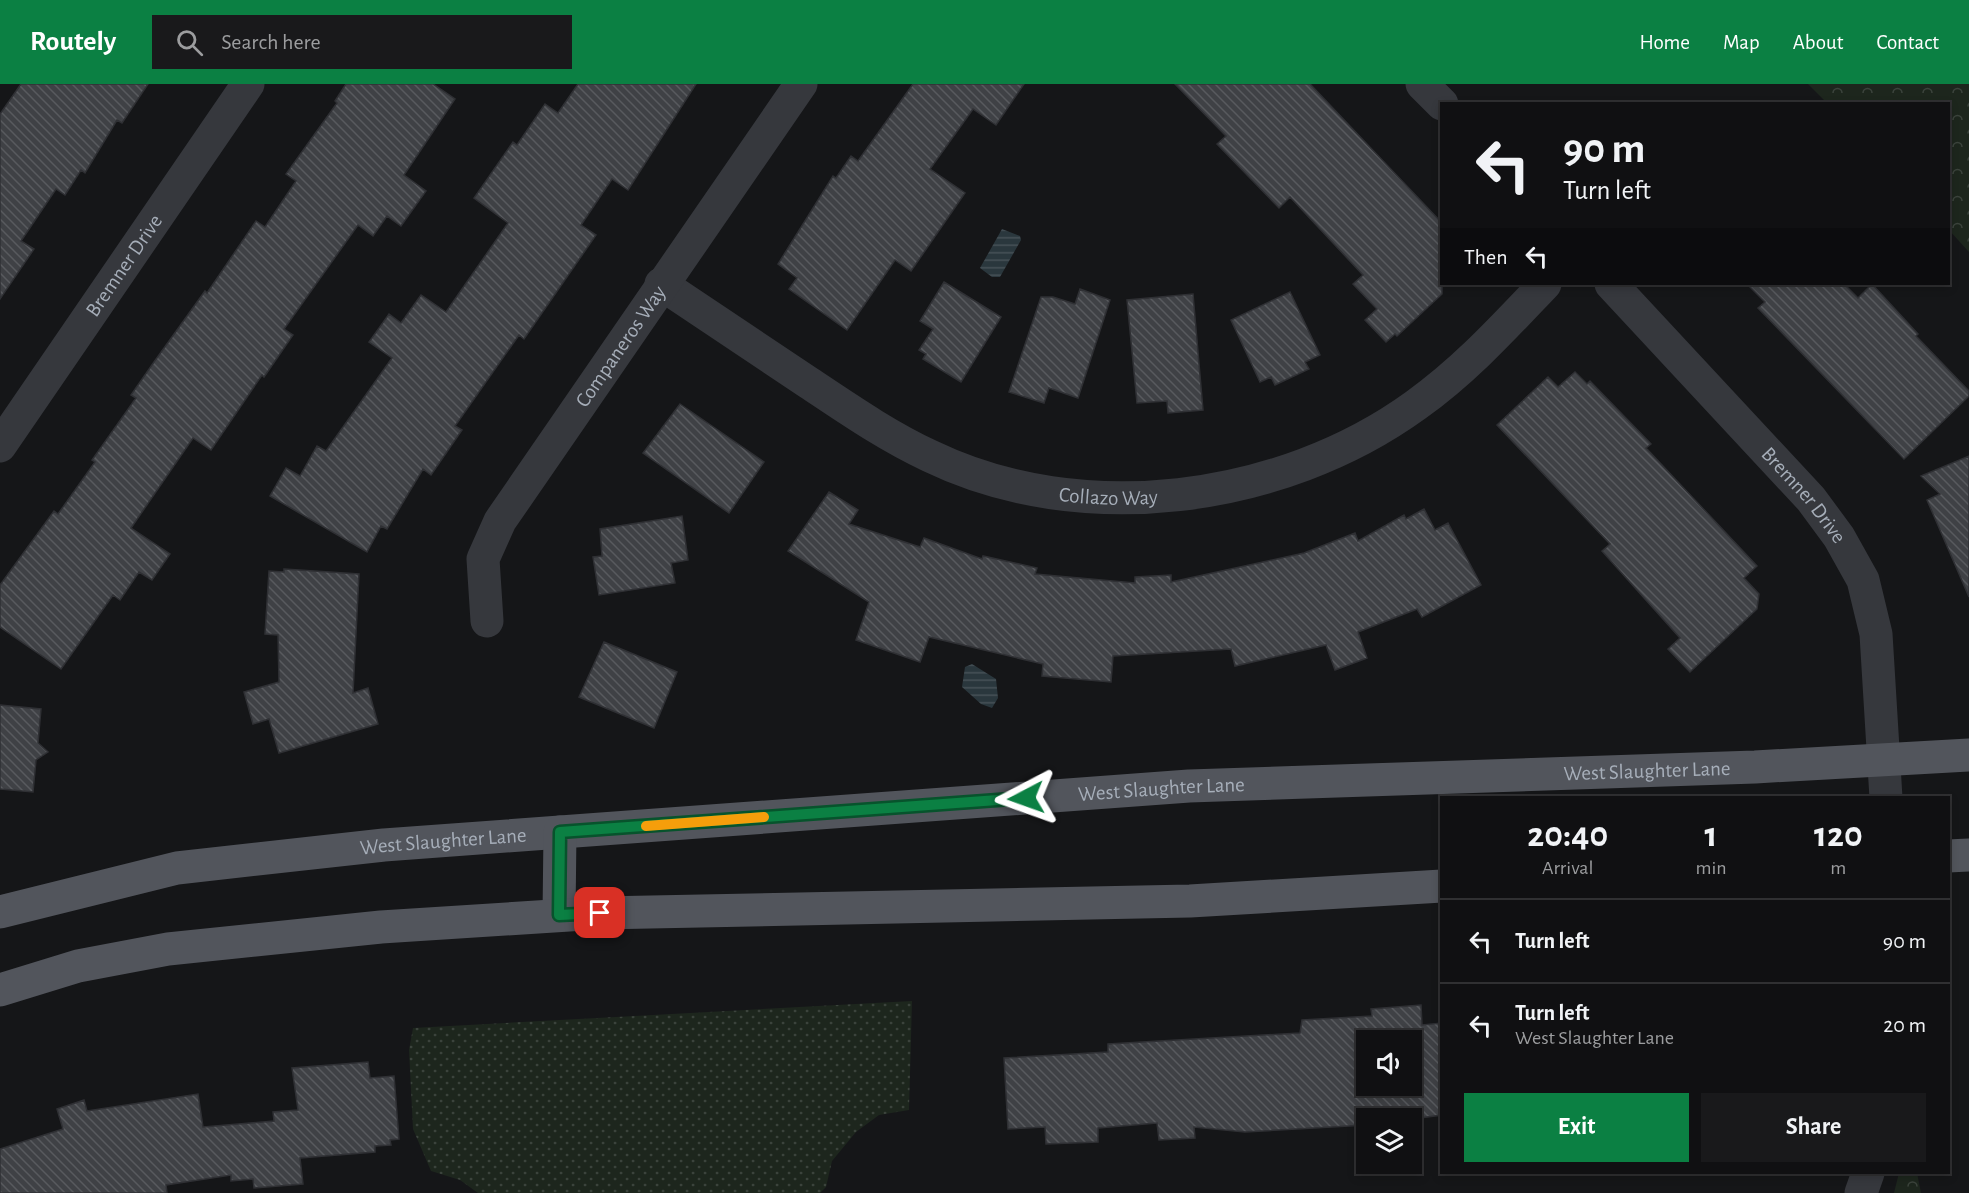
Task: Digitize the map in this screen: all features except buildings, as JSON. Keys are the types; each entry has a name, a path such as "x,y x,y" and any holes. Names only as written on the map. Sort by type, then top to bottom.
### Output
{"main road":[{"name":"West Slaughter Lane","path":"0,912 177,868 384,845 1189,786 1884,762 1969,756"},
{"path":"559,915 560,832"},
{"path":"1950,856 1969,855"},
{"path":"0,990 78,966 168,949 381,927 559,915 1190,901 1440,886"}],"street":[{"name":"Bremner Drive","path":"0,446 248,84"},
{"name":"Companeros Way","path":"487,621 483,559 500,521 661,284 801,84"},
{"path":"1422,84 1440,102"},
{"name":"Collazo Way","path":"661,284 883,432 932,458 1005,483 1066,495 1136,499 1206,492 1262,479 1330,453 1381,427 1414,406 1466,366 1544,285"},
{"name":"Bremner Drive","path":"1612,285 1811,499 1839,537 1863,580 1876,634 1886,796"},
{"path":"1861,1193 1868,1174"}],"green space":[{"path":"1808,84 1969,84 1969,252 1950,231 1950,102 1826,102"},
{"path":"912,1001 909,1110 879,1115 856,1132 832,1161 826,1187 820,1193 478,1193 460,1180 431,1171 413,1129 409,1050 413,1028"},
{"path":"1899,1174 1917,1174 1921,1193 1894,1193"}],"shaded area":[{"path":"1002,229 1020,236 1021,240 1000,277 992,277 980,268"},
{"path":"972,664 996,679 998,698 992,708 981,704 962,687 965,667"}],"slow traffic":[{"path":"646,826 764,817"}],"route":[{"path":"600,913 559,915 560,832 1026,798"}]}
